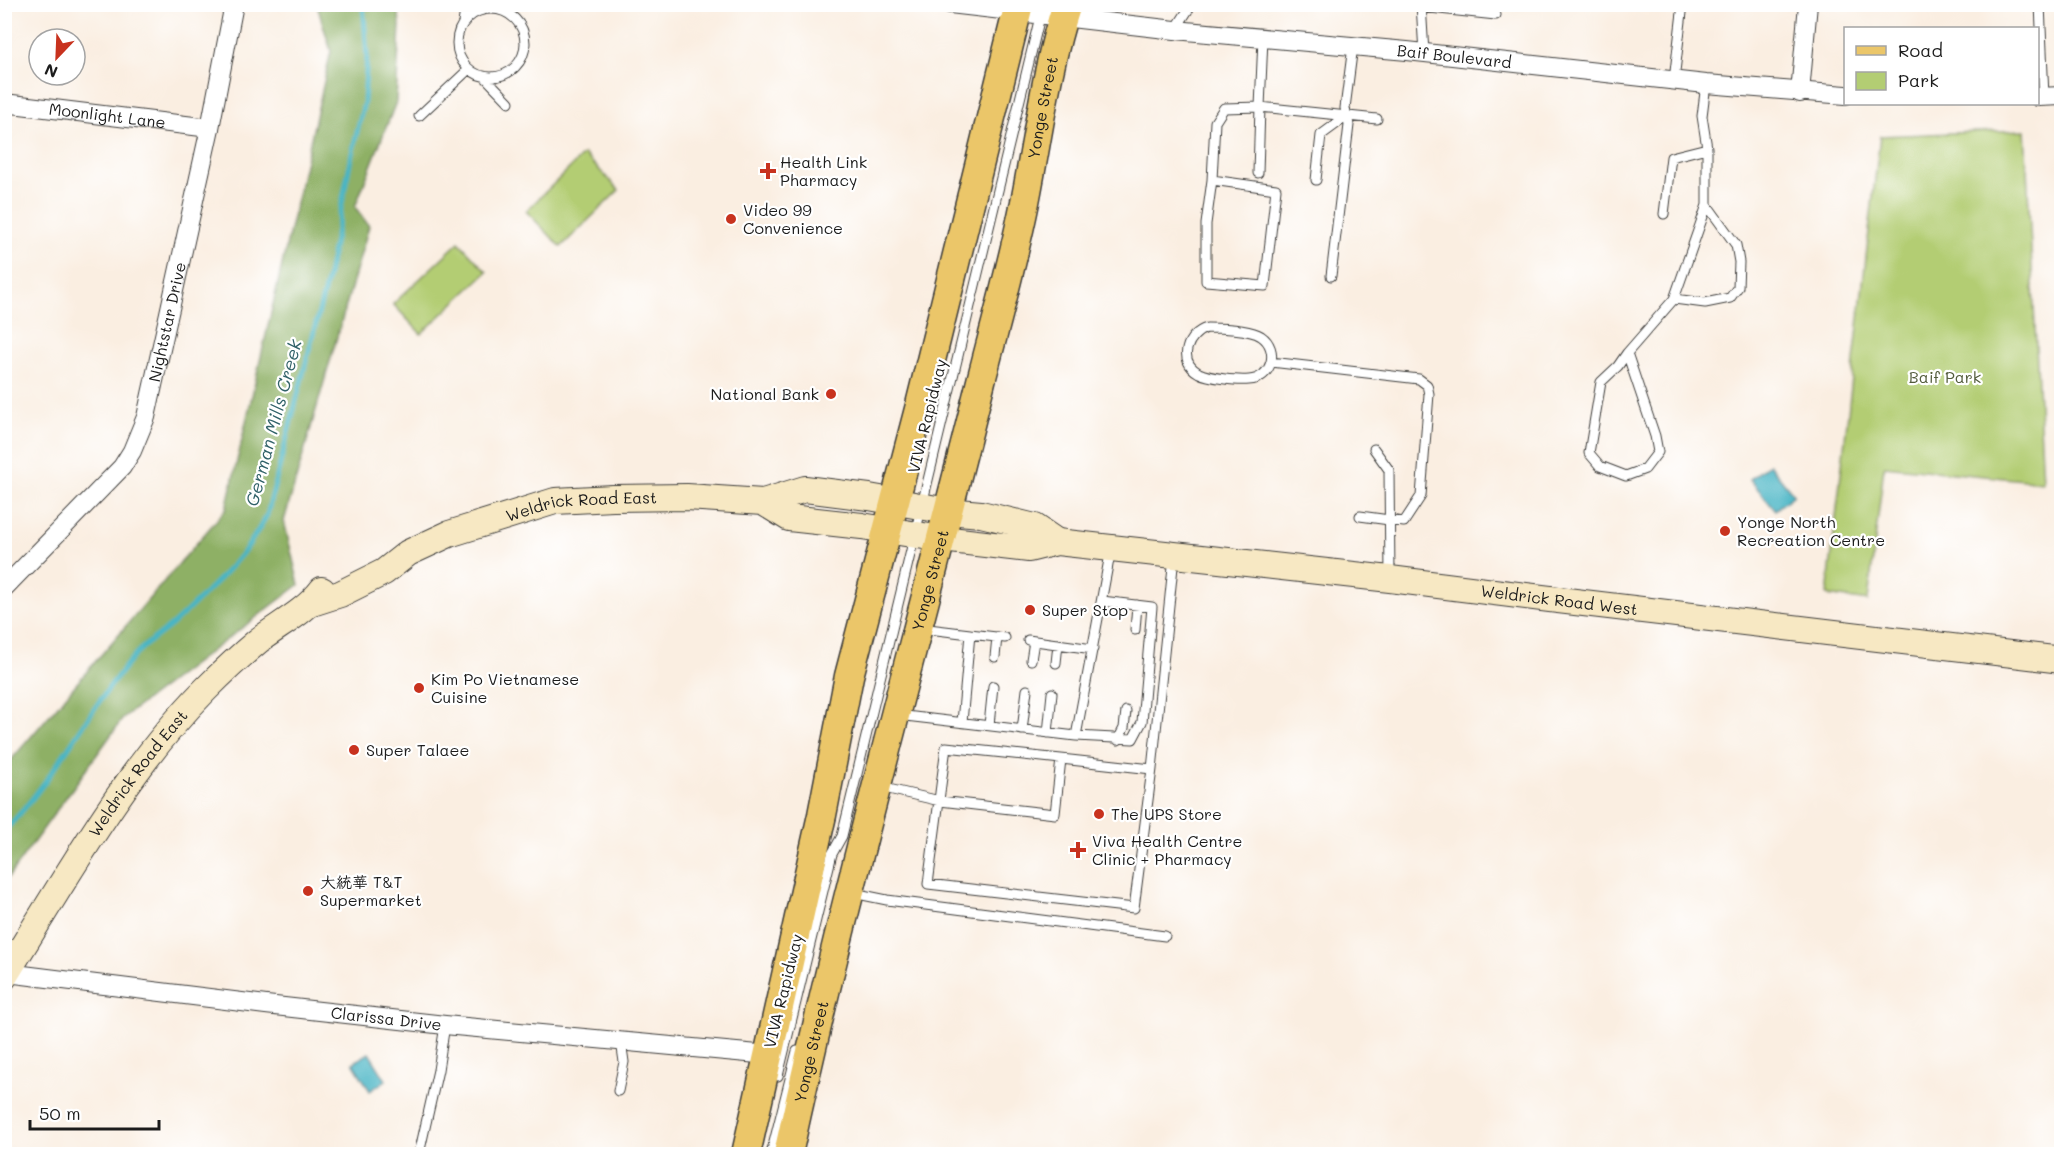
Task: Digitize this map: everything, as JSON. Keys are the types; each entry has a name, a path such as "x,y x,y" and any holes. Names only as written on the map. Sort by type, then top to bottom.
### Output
{"main road":[{"name":"Yonge Street","path":"788,1155 806,1072 917,628 915,534 921,506 1018,234 1041,10"},
{"name":"Yonge Street","path":"746,1155 822,815 849,676 915,534 1041,10"}],"street":[{"name":"Nightstar Drive","path":"4,588 122,467 132,451 146,417 210,128 234,4"},
{"name":"Baif Boulevard","path":"950,4 1041,10 1175,30 1424,53 1706,84 1844,95"},
{"path":"1800,93 1808,4"},
{"name":"Moonlight Lane","path":"4,103 210,128"},
{"name":"Weldrick Road East","path":"6,975 98,828 156,745 205,690 258,641 312,603 340,594 384,572 408,553 449,534 555,501 687,497 763,502 805,489 921,506"},
{"name":"Weldrick Road East","path":"763,502 789,518 915,534"},
{"name":"Weldrick Road West","path":"921,506 981,514 1035,527 1057,542"},
{"name":"Weldrick Road West","path":"915,534 1029,549 1057,542 1390,579 2061,660"},
{"name":"Clarissa Drive","path":"6,975 49,977 122,988 445,1024 769,1055"}],"lane":[{"path":"466,4 463,25 457,39 462,61 469,69 484,76 509,102"},
{"path":"1175,30 1192,4"},
{"path":"1674,80 1683,4"},
{"path":"2040,4 2048,96"},
{"path":"1424,53 1420,6 1496,15"},
{"path":"463,25 476,13 497,7 516,20 523,30 524,52 519,63 512,71 501,76 484,76"},
{"path":"1258,173 1263,38"},
{"path":"1331,276 1349,125 1345,108 1353,46"},
{"path":"419,116 469,69"},
{"path":"1627,353 1655,436 1658,452 1645,469 1626,476 1600,466 1589,453 1601,382 1618,366 1627,353 1674,299 1707,206 1707,148 1702,116 1706,84"},
{"path":"1212,180 1276,189 1265,286 1206,281 1206,224 1212,180 1215,122 1224,108 1260,107 1377,119"},
{"path":"1316,180 1321,135 1347,116"},
{"path":"1664,214 1671,157 1707,148"},
{"path":"1674,299 1705,303 1730,298 1737,287 1739,262 1736,245 1707,206"},
{"path":"1207,328 1252,333 1260,335 1270,347 1271,362 1268,369 1255,379 1210,376 1194,370 1186,349 1193,335 1207,328"},
{"path":"1271,362 1419,379 1427,385 1429,394 1421,496 1404,522 1360,516"},
{"path":"1374,449 1389,470 1390,579"},
{"name":"VIVA Rapidway","path":"776,1085 832,854 842,836 915,534"},
{"path":"1076,736 1110,549"},
{"path":"1152,769 946,747 928,884 1134,908 1152,769 1174,556"},
{"path":"895,715 1076,736 1133,740 1142,722 1152,607 1102,601"},
{"path":"1135,630 1137,605"},
{"path":"917,628 1001,637 995,657"},
{"path":"962,722 970,634"},
{"path":"1031,660 1031,640 1093,649"},
{"path":"1056,663 1058,644"},
{"path":"989,725 993,686"},
{"path":"1022,730 1027,690"},
{"path":"1048,733 1052,693"},
{"path":"1118,740 1124,728 1126,711"},
{"path":"878,786 940,801 1055,814 1061,759"},
{"name":"VIVA Rapidway","path":"842,836 845,856"},
{"path":"851,892 886,900 1165,936"},
{"path":"419,1155 438,1070 445,1024"},
{"name":"VIVA Rapidway","path":"771,1155 799,1040"},
{"path":"618,1091 624,1062 621,1041"}],"green space":[{"path":"317,5 398,5 400,25 396,102 355,207 369,226 284,521 299,585 124,717 5,882 5,767 226,509 331,51"},
{"name":"Baif Park","path":"2025,130 2043,482 1884,466 1868,601 1827,595 1880,136"},
{"path":"584,154 619,190 561,247 526,211"},
{"path":"459,242 487,272 421,334 393,304"}],"water":[{"path":"1769,464 1794,495 1775,510 1750,479"},
{"path":"369,1053 386,1080 370,1091 353,1063"}],"waterway":[{"name":"German Mills Creek","path":"4,831 40,789 102,698 135,655 202,597 237,560 267,515 327,280 364,102 367,56 363,4"}],"place":[{"name":"Health Link Pharmacy","path":"768,171"},
{"name":"Video 99 Convenience","path":"731,219"},
{"name":"National Bank","path":"831,394"},
{"name":"Yonge North Recreation Centre","path":"1725,531"},
{"name":"Super Stop","path":"1030,610"},
{"name":"Kim Po Vietnamese Cuisine","path":"419,688"},
{"name":"Super Talaee","path":"354,750"},
{"name":"The UPS Store","path":"1099,814"},
{"name":"Viva Health Centre Clinic + Pharmacy","path":"1078,850"},
{"name":"大統華 T&T Supermarket","path":"308,891"}]}
